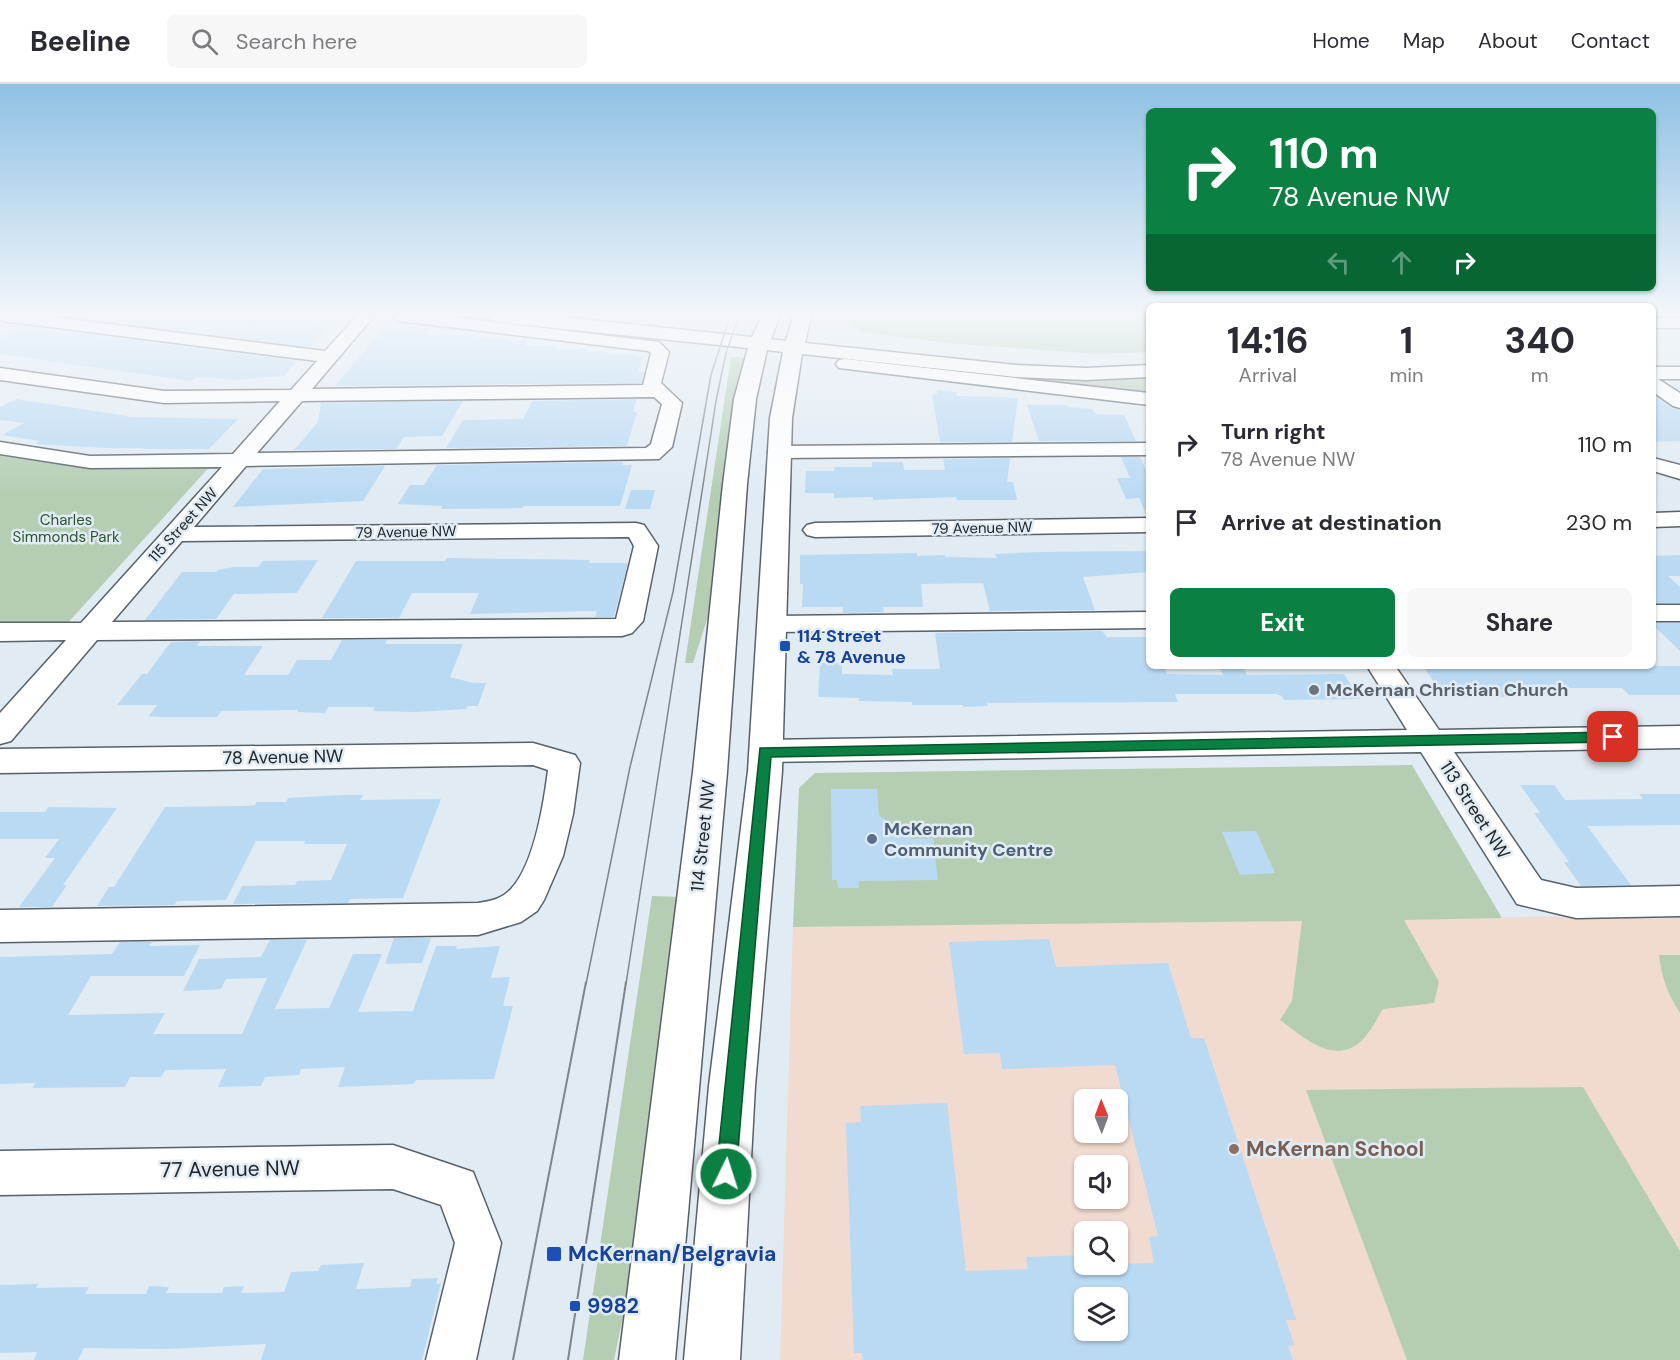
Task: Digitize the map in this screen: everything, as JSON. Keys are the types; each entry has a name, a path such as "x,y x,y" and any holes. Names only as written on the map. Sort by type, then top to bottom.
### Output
{"main road":[{"name":"114 Street NW","path":"647,1360 710,772 735,484 745,399 752,376"},
{"path":"712,1360 732,1086 765,752 779,452 788,376"},
{"path":"786,386 792,376"}],"street":[{"path":"11,376 164,397 659,391"},
{"name":"115 Street NW","path":"0,733 314,376"},
{"path":"0,448 90,462 242,458 651,454 661,447 672,404 651,384 653,376"},
{"path":"976,376 1146,399"},
{"path":"1656,385 1680,402"},
{"path":"779,452 1146,449"},
{"path":"1656,456 1680,459"},
{"path":"1656,465 1680,472"},
{"path":"1656,519 1680,519"},
{"name":"79 Avenue NW","path":"814,530 1146,525"},
{"name":"79 Avenue NW","path":"89,631 622,627 630,621 646,546 636,530 176,534"},
{"path":"1656,613 1680,613"},
{"path":"772,624 1146,620"},
{"path":"0,632 89,631"},
{"name":"113 Street NW","path":"1383,669 1530,893 1576,903 1680,901"},
{"path":"765,752 1680,736"},
{"name":"78 Avenue NW","path":"0,762 533,754 564,763 563,787 537,882 525,899 506,914 478,919 0,927"},
{"name":"77 Avenue NW","path":"0,1173 393,1167 458,1188 478,1243 451,1360"}],"shaded area":[{"name":"McKernan School","path":"1680,915 1680,1360 780,1360 793,927"}],"green space":[{"path":"728,376 743,376 712,604 693,663 685,663"},
{"path":"1003,377 1096,381 1146,378 1146,395"},
{"name":"Charles Simmonds Park","path":"0,452 213,463 64,627 0,627"},
{"path":"1412,765 1502,918 1404,920 1439,982 1434,1003 1383,1009 1366,1036 1349,1049 1338,1051 1317,1045 1280,1020 1292,1001 1302,921 793,927 799,788 815,773"},
{"path":"652,896 679,897 628,1292 614,1360 583,1360"},
{"path":"1659,955 1680,955 1680,1013 1666,985"},
{"path":"1583,1087 1680,1251 1680,1360 1407,1360 1306,1090"}],"building":[{"path":"152,376 284,376 234,380 197,377 191,381"},
{"path":"344,376 643,376 641,383 335,386"},
{"path":"937,390 956,392 957,396 1018,398 1012,442 940,442 932,395 938,394"},
{"path":"1656,397 1672,408 1680,410 1680,441 1656,442"},
{"path":"16,399 128,416 126,417 238,419 209,449 107,448 35,444 40,441 2,435 24,423 0,420 0,407"},
{"path":"637,399 633,412 637,412 627,446 446,448 463,420 523,419 532,401"},
{"path":"463,401 442,436 404,437 396,449 294,450 318,422 321,403"},
{"path":"1027,405 1067,405 1068,407 1092,409 1095,414 1124,415 1136,441 1039,441"},
{"path":"1121,457 1140,457 1146,470 1146,514 1139,498 1126,499 1117,478 1130,478"},
{"path":"1010,458 1007,482 1013,482 1017,500 957,500 956,497 873,500 873,497 834,498 834,493 805,493 806,471 834,471 834,467 872,467 872,462 903,462 904,470 945,470 943,459"},
{"path":"623,462 622,465 632,465 620,506 441,509 442,506 398,504 410,485 424,485 437,465"},
{"path":"385,466 363,501 233,507 263,469"},
{"path":"631,490 655,490 650,509 625,509"},
{"path":"1145,551 1146,572 1083,577 1095,610 990,611 983,583 921,584 923,607 883,607 884,612 843,613 843,607 802,607 803,584 800,584 800,555 917,553 917,556 997,558 995,554"},
{"path":"1680,555 1680,576 1668,576 1680,587 1680,603 1656,603 1656,556"},
{"path":"447,558 590,560 589,563 628,563 614,617 595,617 597,611 470,614 479,593 412,593 399,618 322,618 356,561 445,561"},
{"path":"318,560 297,593 234,594 216,619 145,620 182,572 216,572 233,567 258,567 263,561"},
{"path":"1656,623 1680,623 1680,651 1656,628"},
{"path":"1102,631 1107,637 1146,637 1146,669 1165,669 1167,674 1223,675 1220,669 1244,669 1247,675 1344,674 1360,699 1284,700 1282,696 1276,694 1175,694 1178,702 987,703 988,706 963,707 963,705 912,705 912,702 859,701 859,698 818,697 820,663 842,663 842,674 893,675 892,669 940,669 935,633"},
{"path":"342,640 387,640 385,644 463,644 450,677 473,683 486,683 478,706 468,706 466,709 416,712 373,711 375,707 328,707 325,713 297,712 298,710 221,711 217,717 159,717 149,716 157,705 117,705 142,674 147,674 171,642 200,641 197,646 263,646 244,675 288,675 297,660 331,660"},
{"path":"1656,666 1680,666 1680,695 1629,695 1622,688 1558,688 1533,689 1538,696 1445,698 1425,669 1656,669"},
{"path":"1520,785 1554,785 1565,800 1643,799 1639,794 1680,794 1680,825 1587,826 1631,885 1581,886 1564,862 1569,862 1534,813 1540,813"},
{"name":"McKernan Community Centre","path":"831,789 877,789 879,815 912,839 933,838 938,880 859,881 859,888 838,888 837,880 832,880"},
{"path":"363,795 360,800 441,799 403,898 350,899 348,903 233,904 242,886 295,885 297,881 331,880 347,844 256,841 226,900 177,901 174,905 97,906 109,887 114,887 165,807 244,806 255,805 256,802 286,802 288,798"},
{"path":"48,807 117,808 63,885 67,885 52,907 19,907 55,858 45,858 59,839 0,839 0,812 45,812"},
{"path":"1256,831 1275,873 1240,875 1222,832"},
{"path":"394,938 431,938 422,963 385,964"},
{"path":"1049,939 1056,967 1168,963 1191,1038 1204,1038 1296,1320 1286,1320 1294,1345 1288,1346 1293,1360 863,1360 862,1353 854,1353 846,1123 861,1122 860,1106 947,1103 966,1271 1028,1269 1026,1257 1074,1255 1074,1275 1128,1275 1128,1264 1154,1263 1149,1237 1158,1236 1128,1117 1128,1089 1121,1089 1115,1065 1002,1069 1000,1053 964,1054 949,942"},
{"path":"270,940 307,940 275,1009 329,1008 353,954 382,954 358,1012 413,1011 436,946 457,946 456,949 500,946 491,978 510,977 503,1006 513,1006 494,1079 416,1080 414,1084 338,1087 345,1067 301,1069 299,1075 265,1077 261,1086 218,1087 226,1069 165,1070 161,1077 130,1077 125,1087 32,1088 35,1083 0,1084 0,957 112,954 120,942 152,942 149,946 200,945 184,976 91,976 68,1015 165,1013 153,1034 242,1034 267,978 226,979 221,989 183,991 199,959 261,957"},
{"path":"364,1263 356,1289 410,1287 412,1279 438,1278 436,1284 441,1283 422,1360 261,1360 266,1344 168,1349 84,1348 78,1360 34,1360 37,1352 0,1353 0,1285 38,1284 36,1288 89,1287 85,1294 146,1294 149,1286 169,1287 166,1293 222,1293 224,1287 244,1286 241,1293 284,1292 291,1272 318,1271 321,1265"}],"tram line":[{"path":"586,984 630,767 673,592 711,376"},
{"path":"626,984 721,376"},
{"path":"513,1360 586,982"},
{"path":"568,1360 626,982"}],"place":[{"name":"114 Street & 78 Avenue","path":"785,646"},
{"name":"McKernan Christian Church","path":"1314,690"},
{"name":"McKernan Community Centre","path":"872,839"},
{"name":"McKernan School","path":"1234,1149"},
{"name":"McKernan/Belgravia","path":"554,1254"},
{"name":"9982","path":"575,1306"}],"route":[{"path":"726,1174 732,1086 765,771 765,752 1613,737"}]}
